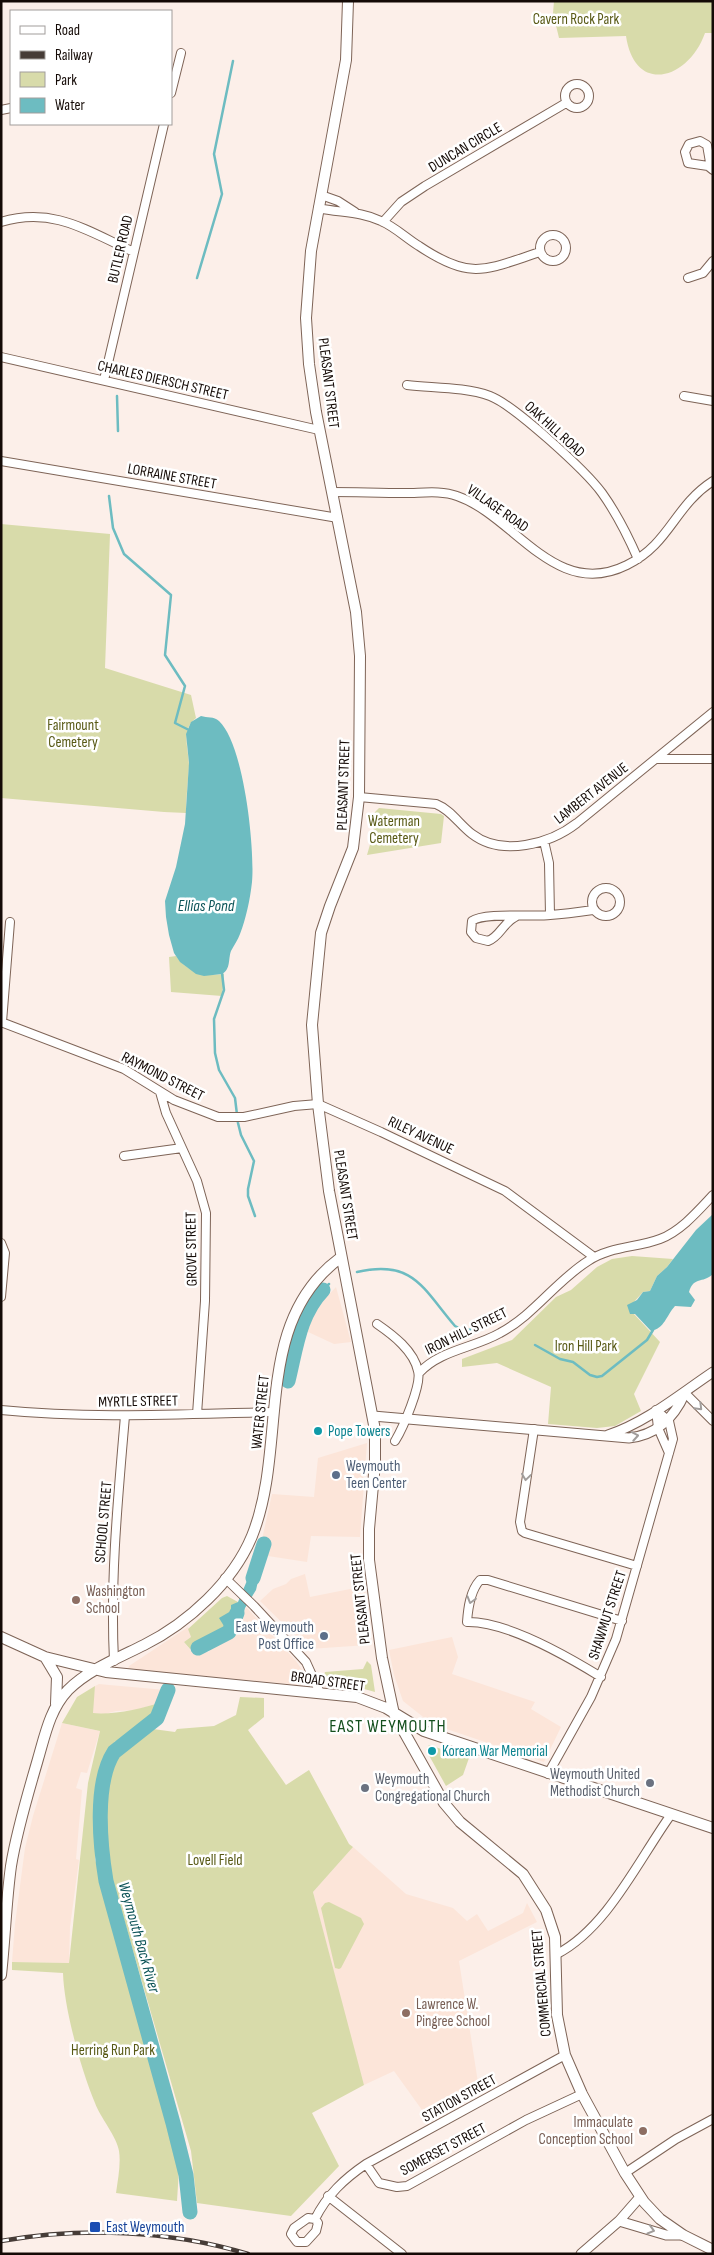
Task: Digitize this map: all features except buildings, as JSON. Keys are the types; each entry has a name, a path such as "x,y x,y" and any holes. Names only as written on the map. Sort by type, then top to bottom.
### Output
{"main road":[{"name":"PLEASANT STREET","path":"348,1 345,67 311,251 306,318 309,364 319,430 354,594 359,635 360,797 353,848 330,906 319,949 312,1024 318,1104 329,1191 340,1258 373,1416 376,1452 369,1543 381,1654"},
{"name":"WATER STREET","path":"225,1578 246,1548 256,1523 267,1480 283,1343 291,1321 316,1280 340,1258"},
{"path":"1,1975 3,1928 11,1868 21,1818 46,1731 56,1706 75,1684 96,1670 147,1644 170,1629 205,1600 225,1578"},
{"name":"BROAD STREET","path":"1,1636 45,1657 96,1670 131,1676 320,1693 365,1700 424,1731 670,1816 713,1828"},
{"name":"COMMERCIAL STREET","path":"381,1654 394,1714 432,1784 450,1810 469,1830 514,1865 534,1889 550,1918 557,1954 557,2015 565,2055 582,2094 625,2173 640,2197 660,2218 683,2235 713,2250"},
{"path":"45,1657 57,1677 56,1706"}],"street":[{"path":"172,88 181,53"},
{"name":"DUNCAN CIRCLE","path":"383,222 402,202 425,186 566,102"},
{"name":"BUTLER ROAD","path":"104,380 164,125"},
{"path":"321,195 338,201 355,212 383,222 439,259 465,269 491,268 540,252"},
{"path":"318,208 355,212"},
{"path":"1,222 23,218 62,220 84,226 134,252"},
{"path":"688,278 703,273 713,261"},
{"name":"CHARLES DIERSCH STREET","path":"1,357 319,430"},
{"name":"OAK HILL ROAD","path":"407,384 490,396 504,403 530,423 601,491 624,529 638,559"},
{"path":"684,396 713,401"},
{"name":"LORRAINE STREET","path":"1,462 338,518"},
{"name":"VILLAGE ROAD","path":"332,492 431,492 455,495 479,508 538,554 573,571 604,572 618,569 638,559 663,538 692,497 713,482"},
{"name":"LAMBERT AVENUE","path":"360,797 436,804 444,807 473,835 489,842 508,845 544,841 565,832 713,712"},
{"path":"656,760 713,760"},
{"path":"544,841 549,863 550,916"},
{"path":"517,916 505,923 496,936 488,941 476,938 470,928 476,918 517,916 550,916 593,910"},
{"path":"2,1022 10,922"},
{"name":"RAYMOND STREET","path":"2,1022 124,1070 160,1092 210,1115 226,1118 244,1117 294,1106 318,1104"},
{"name":"GROVE STREET","path":"160,1092 166,1112 203,1198 207,1226 205,1301 197,1414"},
{"name":"RILEY AVENUE","path":"318,1104 390,1136 510,1195 594,1257"},
{"path":"124,1156 182,1148"},
{"name":"IRON HILL STREET","path":"419,1373 435,1359 481,1342 510,1327 577,1269 594,1257 615,1249 654,1241 670,1234 713,1195"},
{"path":"1,1244 5,1253 1,1297"},
{"path":"377,1324 400,1342 415,1362 419,1373 407,1418 395,1441"},
{"path":"605,1436 624,1429 685,1393 713,1372"},
{"path":"373,1416 636,1437 663,1425 685,1393"},
{"path":"685,1393 713,1421"},
{"name":"MYRTLE STREET","path":"1,1410 56,1415 125,1416 274,1412"},
{"name":"SHAWMUT STREET","path":"548,1774 601,1677 622,1622 673,1439 663,1425 656,1410"},
{"name":"SHAWMUT STREET","path":"656,1410 663,1425 670,1455"},
{"name":"SCHOOL STREET","path":"114,1661 112,1582 125,1416"},
{"path":"534,1429 520,1522 525,1534 637,1566"},
{"path":"225,1578 235,1586 306,1662 320,1693"},
{"path":"601,1677 549,1648 490,1624 467,1622 470,1602 480,1580 488,1580 513,1586 622,1622"},
{"path":"557,1954 572,1946 596,1922 670,1816"},
{"name":"STATION STREET","path":"366,2164 565,2055"},
{"name":"SOMERSET STREET","path":"366,2164 379,2183 397,2188 407,2186 526,2120 582,2094"},
{"path":"625,2173 676,2139 713,2119"},
{"path":"315,2218 328,2196 351,2174 366,2164"},
{"path":"328,2196 402,2254"},
{"path":"582,2254 619,2221 640,2197"},
{"path":"619,2221 666,2235 683,2235"}],"shaded area":[{"path":"336,1287 351,1342 334,1344 306,1331 317,1307"},
{"path":"367,1443 360,1537 311,1536 307,1562 268,1556 266,1545 261,1544 272,1494 314,1497 318,1458"},
{"path":"305,1574 310,1597 365,1586 368,1645 309,1649 260,1601 273,1589"},
{"path":"246,1607 296,1661 306,1676 305,1683 300,1685 128,1669 129,1666 188,1627 191,1637 184,1642 191,1651 209,1652 211,1647 236,1633"},
{"path":"452,1637 458,1657 452,1674 535,1702 531,1709 561,1727 544,1762 432,1724 403,1701 394,1675 389,1650"},
{"path":"99,1684 166,1690 161,1702 137,1710 116,1711 105,1714 92,1713 95,1686"},
{"path":"62,1723 100,1731 87,1773 81,1772 76,1788 82,1790 76,1859 79,1860 70,1927 69,1963 12,1962 25,1848"},
{"name":"Lawrence W. Pingree School","path":"353,1847 406,1894 453,1908 467,1921 477,1914 488,1931 523,1913 527,1903 537,1922 459,1961 479,2089 427,2117 394,2071 364,2085 355,2054 313,1892"}],"green space":[{"name":"Cavern Rock Park","path":"554,1 713,1 713,33 705,33 697,49 687,61 675,70 663,74 651,74 640,67 631,55 626,36 559,38 553,13"},
{"name":"Fairmount Cemetery","path":"1,524 110,534 105,668 191,695 196,718 188,728 186,740 189,766 186,813 1,798"},
{"name":"Waterman Cemetery","path":"379,808 441,814 444,816 441,843 367,855 373,834 375,812"},
{"path":"176,956 191,970 210,975 224,974 222,996 171,992 169,957"},
{"name":"Iron Hill Park","path":"632,1256 673,1259 657,1276 650,1291 643,1292 633,1303 633,1313 660,1342 634,1394 641,1411 615,1426 597,1428 548,1424 551,1387 497,1363 462,1367 462,1359 512,1340 556,1297 571,1290 597,1267 612,1259"},
{"path":"227,1596 238,1602 231,1611 227,1630 190,1649 184,1642 191,1637 188,1629 222,1598"},
{"path":"367,1661 371,1665 375,1692 350,1685 332,1684 324,1675 325,1672 363,1669"},
{"name":"Herring Run Park","path":"95,1686 93,1713 127,1711 161,1702 156,1714 119,1745 115,1741 101,1784 95,1859 177,2153 179,2169 177,2201 116,2193 120,2156 118,2145 97,2109 84,2074 66,2003 63,1973 12,1970 12,1962 69,1963 88,1783 100,1731 62,1723 77,1697"},
{"name":"Lovell Field","path":"240,1697 264,1698 264,1717 248,1730 286,1785 309,1770 349,1844 353,1847 313,1892 364,2085 312,2113 339,2166 291,2216 197,2203 191,2151 103,1847 105,1793 108,1774 114,1757 119,1751 145,1732 153,1729 175,1732 177,1729 214,1726 236,1715"},
{"path":"429,1745 469,1758 463,1775 446,1786 426,1750"},
{"path":"329,1902 361,1918 364,1924 339,1969 335,1968 321,1908 325,1903"}],"water":[{"name":"Ellias Pond","path":"201,716 217,719 228,733 241,773 252,846 252,882 249,902 239,936 231,951 229,964 222,974 204,976 196,974 180,962 174,953 169,935 165,901 176,867 185,824 189,763 186,734 191,722"},
{"path":"713,1214 713,1274 696,1282 691,1287 689,1292 695,1300 691,1307 675,1306 662,1324 651,1331 635,1314 630,1314 627,1305 637,1300 643,1292 650,1291 657,1276 667,1267 696,1230"},
{"path":"259,1560 259,1577 256,1590 245,1608 242,1620 232,1633 227,1631 219,1618 231,1611 231,1605 238,1602 251,1571"}],"waterway":[{"name":"Weymouth Back River","path":"197,278 222,194 214,154 233,61"},
{"name":"Weymouth Back River","path":"117,396 118,431"},
{"name":"Weymouth Back River","path":"109,496 113,528 124,554 171,595 165,655 185,686 175,723 189,730"},
{"path":"222,973 224,990 214,1019 215,1053 219,1070 235,1098 241,1135 254,1161 248,1196 255,1216"},
{"name":"Weymouth Back River","path":"357,1272 376,1269 392,1270 405,1274 425,1289 455,1326 461,1329 473,1330"},
{"name":"Weymouth Back River","path":"321,1288 323,1290 329,1284"},
{"name":"Weymouth Back River","path":"288,1381 303,1321 323,1290"},
{"name":"Weymouth Back River","path":"535,1345 560,1359 573,1362 590,1375 597,1377 602,1376 647,1340 653,1330"},
{"name":"Weymouth Back River","path":"253,1578 264,1544"},
{"name":"Weymouth Back River","path":"198,1648 229,1632 237,1613"},
{"name":"Weymouth Back River","path":"168,1690 157,1718 114,1752 103,1780 100,1815 106,1881 173,2123 186,2175 190,2212"}],"railway":[{"path":"1,2241 63,2234 125,2233 187,2240 248,2254"}],"place":[{"name":"Pope Towers","path":"318,1431"},
{"name":"Weymouth Teen Center","path":"336,1475"},
{"name":"Washington School","path":"76,1600"},
{"name":"East Weymouth Post Office","path":"324,1636"},
{"name":"Korean War Memorial","path":"432,1751"},
{"name":"Weymouth United Methodist Church","path":"650,1783"},
{"name":"Weymouth Congregational Church","path":"365,1788"},
{"name":"Lawrence W. Pingree School","path":"406,2013"},
{"name":"Immaculate Conception School","path":"643,2131"},
{"name":"East Weymouth","path":"95,2227"}],"district":[{"name":"EAST WEYMOUTH","path":"388,1726"}]}
